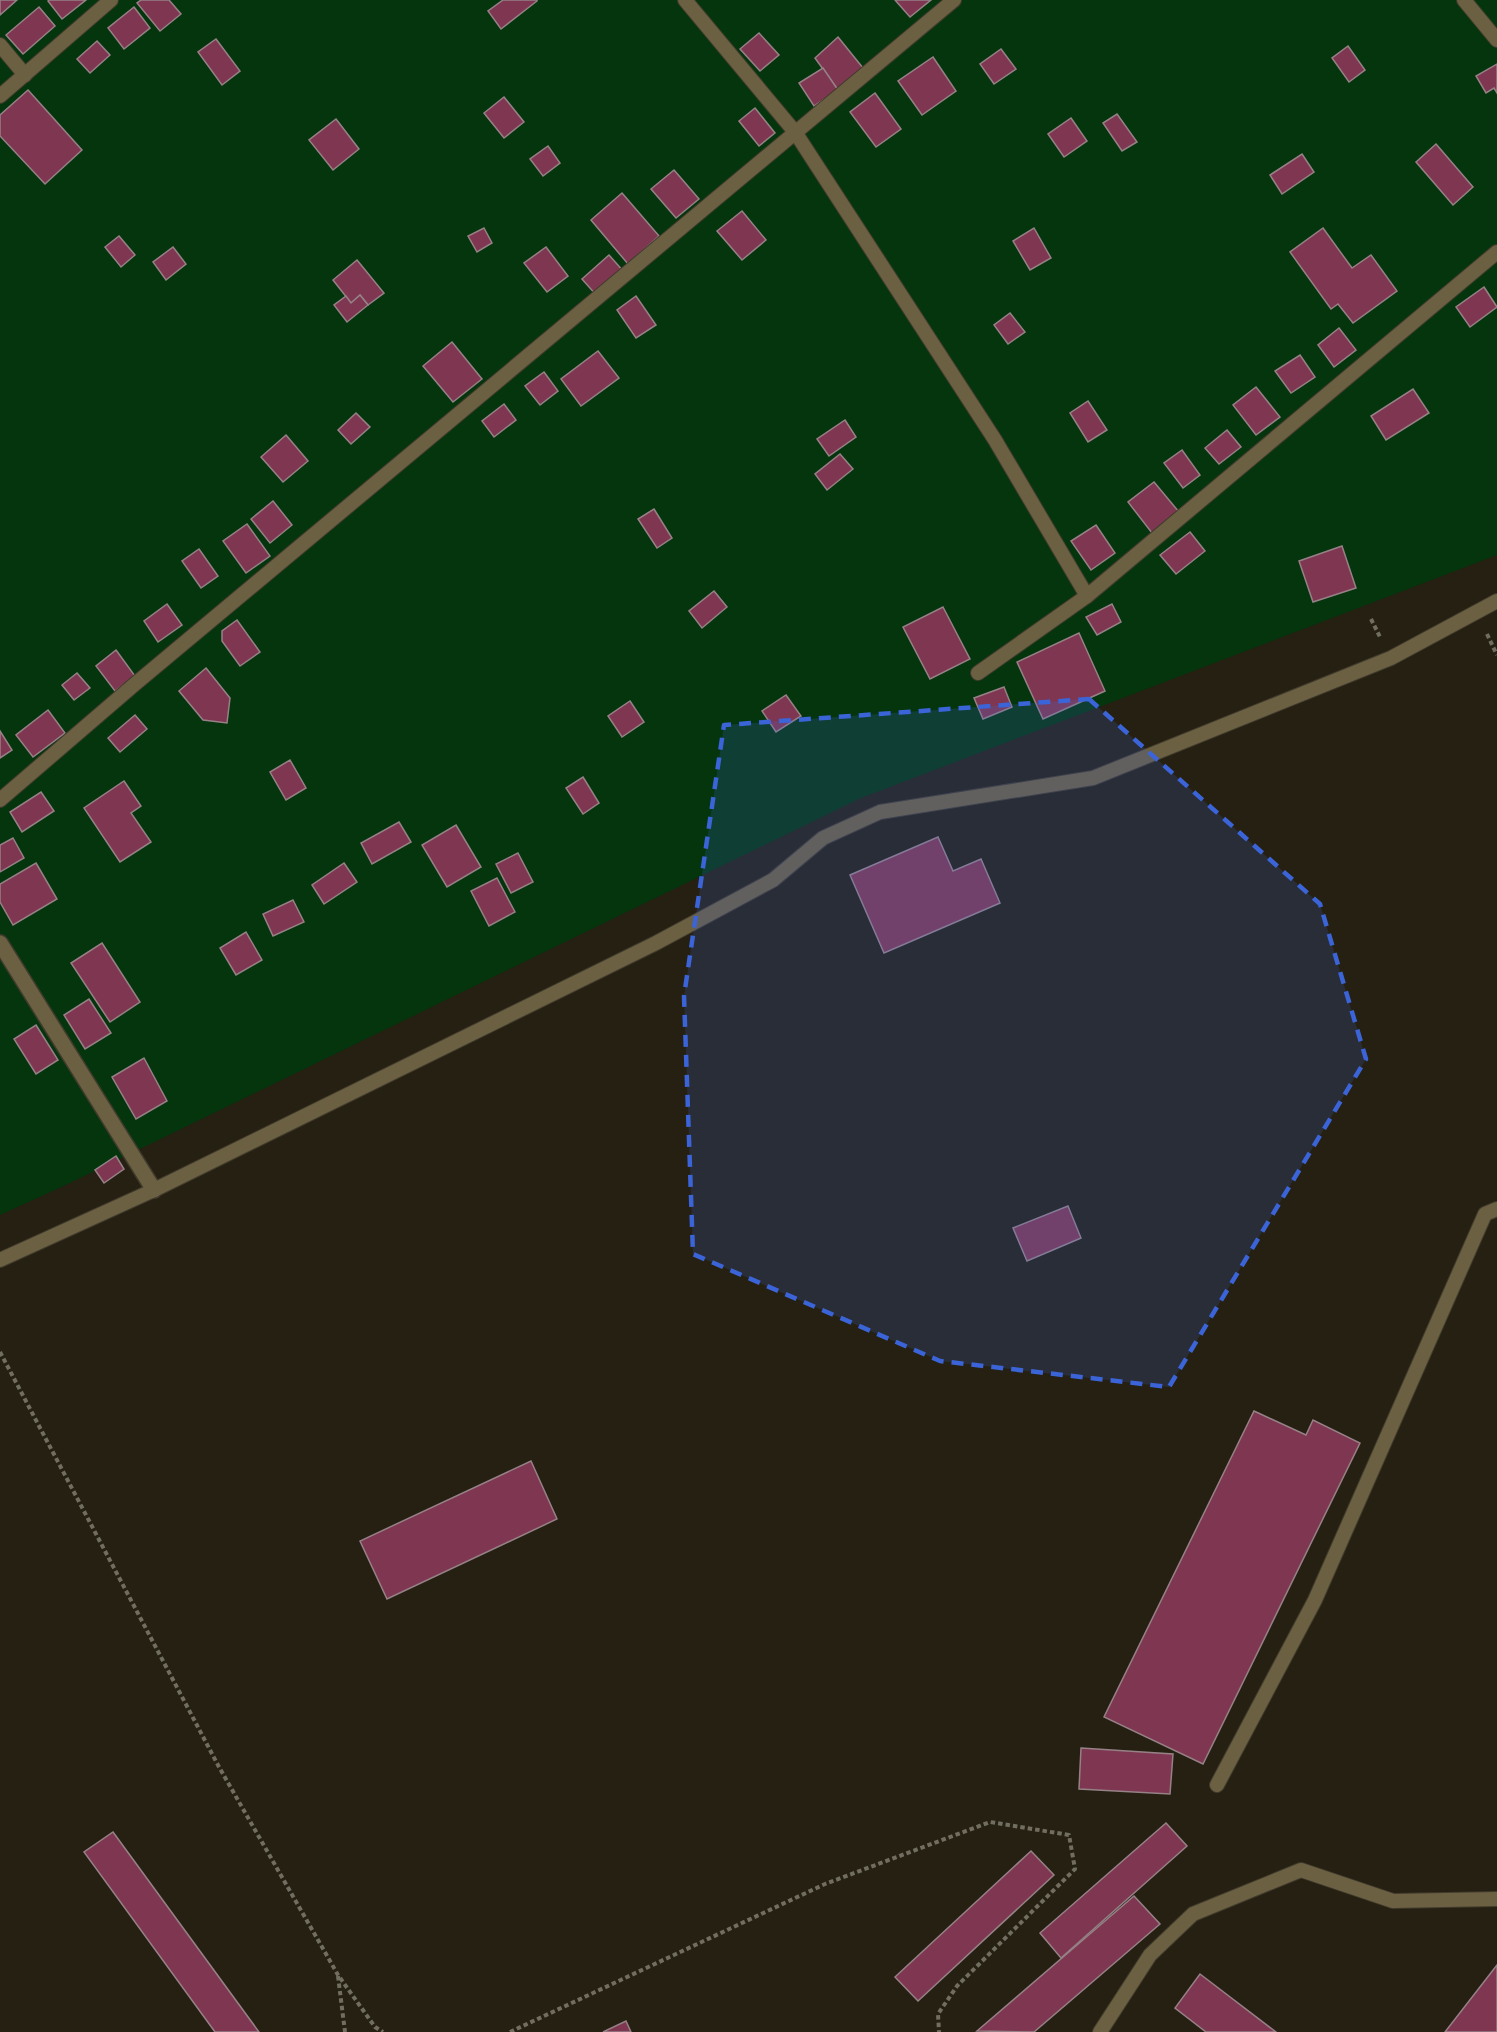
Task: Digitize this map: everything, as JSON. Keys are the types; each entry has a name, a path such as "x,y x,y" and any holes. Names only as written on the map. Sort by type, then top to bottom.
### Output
{"street":[{"path":"0,943 154,1190"}],"lane":[{"path":"0,96 111,0"},
{"path":"685,0 795,132 989,430 1087,596"},
{"path":"0,800 135,684 954,0"},
{"path":"1464,0 1497,40"},
{"path":"0,45 25,75"},
{"path":"978,673 1087,596 1497,252"},
{"path":"0,1260 154,1190 656,943 773,880 823,838 880,812 1093,778 1391,658 1497,601"},
{"path":"1217,1785 1315,1600 1485,1214 1497,1209"},
{"path":"1100,2032 1150,1955 1193,1914 1302,1870 1393,1901 1497,1899"}],"path":[{"path":"0,1352 219,1767 338,1975 375,2027 383,2032"},
{"path":"510,2032 825,1884 990,1822 1069,1835 1075,1869 957,1986 938,2014 939,2032"},
{"path":"338,1975 345,2032"}],"highlighted area":[{"path":"1089,699 1320,904 1366,1059 1169,1387 940,1361 693,1254 684,996 724,725"}],"green space":[{"path":"0,0 1497,0 1497,555 861,798 0,1215"}],"building":[{"path":"0,0 17,0 0,15"},
{"path":"49,0 86,0 62,19"},
{"path":"141,0 169,0 181,14 160,31 137,3"},
{"path":"503,0 537,1 501,29 488,11"},
{"path":"895,0 931,0 910,17"},
{"path":"39,7 55,26 23,54 6,35"},
{"path":"134,7 150,28 124,49 108,28"},
{"path":"759,33 779,55 760,71 740,49"},
{"path":"838,37 863,68 838,90 815,58"},
{"path":"216,39 240,71 222,85 198,52"},
{"path":"97,41 110,55 90,73 77,59"},
{"path":"1348,46 1365,70 1349,82 1332,58"},
{"path":"1001,49 1016,69 994,84 980,64"},
{"path":"933,57 956,91 922,115 898,81"},
{"path":"1497,64 1497,93 1494,88 1486,93 1476,76"},
{"path":"823,68 838,90 814,106 799,83"},
{"path":"28,90 82,150 45,184 0,136 0,115"},
{"path":"875,93 901,129 876,147 850,112"},
{"path":"504,97 524,122 504,138 484,113"},
{"path":"755,108 775,133 759,146 739,121"},
{"path":"1117,114 1137,142 1122,151 1103,123"},
{"path":"1071,118 1087,141 1064,157 1048,134"},
{"path":"336,119 359,149 333,170 309,140"},
{"path":"1436,144 1473,187 1453,205 1416,162"},
{"path":"548,146 560,163 543,176 530,159"},
{"path":"1302,154 1314,172 1282,194 1270,175"},
{"path":"674,170 699,199 676,218 651,189"},
{"path":"622,193 659,236 628,264 591,220"},
{"path":"742,211 766,240 742,260 717,231"},
{"path":"484,228 492,243 477,252 468,236"},
{"path":"1034,228 1051,258 1030,270 1013,241"},
{"path":"1323,228 1352,268 1371,255 1397,291 1353,323 1338,304 1331,309 1290,252"},
{"path":"119,236 135,255 121,267 105,247"},
{"path":"173,247 186,264 166,280 153,262"},
{"path":"546,247 568,276 547,292 524,263"},
{"path":"609,255 624,272 597,296 582,279"},
{"path":"357,260 384,293 368,305 360,295 351,303 333,280"},
{"path":"1484,287 1497,307 1470,327 1456,307"},
{"path":"360,295 368,305 347,322 334,305 346,296 351,303"},
{"path":"636,296 656,325 636,338 617,310"},
{"path":"1010,313 1025,332 1008,344 994,325"},
{"path":"1339,328 1356,350 1334,367 1318,345"},
{"path":"452,342 482,379 453,402 423,366"},
{"path":"598,351 619,378 581,406 561,379"},
{"path":"1300,355 1315,377 1291,393 1275,371"},
{"path":"544,372 558,391 540,405 525,386"},
{"path":"1256,387 1280,417 1256,435 1233,405"},
{"path":"1413,389 1429,413 1386,440 1371,416"},
{"path":"1088,401 1107,430 1088,442 1070,413"},
{"path":"504,404 516,420 494,437 482,421"},
{"path":"356,413 370,427 351,444 338,430"},
{"path":"845,420 856,437 829,456 817,439"},
{"path":"1227,430 1241,447 1219,464 1205,448"},
{"path":"286,435 308,461 283,482 261,457"},
{"path":"1182,450 1200,475 1183,488 1164,463"},
{"path":"840,454 853,469 827,490 815,474"},
{"path":"1154,482 1179,512 1152,533 1128,502"},
{"path":"273,501 292,525 270,543 251,519"},
{"path":"654,509 672,538 657,548 638,519"},
{"path":"247,524 270,556 246,573 223,541"},
{"path":"1096,525 1115,553 1091,570 1071,541"},
{"path":"1190,532 1205,551 1176,574 1160,555"},
{"path":"1342,546 1356,588 1313,602 1299,561"},
{"path":"199,549 218,576 201,588 182,561"},
{"path":"714,591 727,607 702,628 689,611"},
{"path":"167,604 182,625 158,642 144,621"},
{"path":"1112,604 1121,622 1097,635 1086,617"},
{"path":"943,607 970,659 930,679 903,627"},
{"path":"237,620 260,652 240,666 222,641 222,631"},
{"path":"1079,633 1105,691 1043,719 1017,662"},
{"path":"116,650 135,676 115,691 96,666"},
{"path":"206,668 230,698 227,723 203,720 179,691"},
{"path":"77,673 90,688 74,700 62,685"},
{"path":"1004,687 1012,707 983,719 974,698"},
{"path":"786,695 801,716 776,732 762,711"},
{"path":"630,701 644,722 622,737 608,716"},
{"path":"48,710 65,733 33,757 16,735"},
{"path":"135,715 147,729 120,752 108,738"},
{"path":"0,731 12,750 0,758"},
{"path":"290,760 306,788 286,800 270,772"},
{"path":"583,777 599,803 583,814 566,788"},
{"path":"124,781 141,806 131,813 151,842 120,862 84,808"},
{"path":"41,792 54,811 22,832 10,812"},
{"path":"399,822 411,842 372,864 361,843"},
{"path":"456,825 481,867 447,887 422,845"},
{"path":"938,837 953,871 981,859 1000,903 884,953 850,875"},
{"path":"13,838 24,858 0,872 0,845"},
{"path":"518,853 533,882 511,893 496,864"},
{"path":"36,863 57,899 13,925 0,902 0,884"},
{"path":"344,863 357,882 324,904 312,885"},
{"path":"497,878 515,912 489,926 471,891"},
{"path":"293,900 304,922 273,936 263,914"},
{"path":"246,932 262,960 236,975 220,948"},
{"path":"102,943 140,1002 110,1022 71,963"},
{"path":"89,999 111,1033 85,1049 64,1015"},
{"path":"36,1025 58,1060 36,1074 14,1039"},
{"path":"144,1058 167,1101 136,1119 112,1077"},
{"path":"116,1156 124,1169 104,1183 95,1170"},
{"path":"1068,1206 1081,1238 1027,1261 1013,1228"},
{"path":"1254,1411 1306,1435 1313,1420 1360,1443 1203,1764 1104,1717"},
{"path":"531,1461 557,1519 387,1599 360,1541"},
{"path":"1081,1748 1173,1754 1170,1794 1079,1789"},
{"path":"1166,1823 1187,1846 1061,1958 1040,1933"},
{"path":"113,1832 259,2032 215,2032 84,1852"},
{"path":"1031,1851 1054,1875 918,2001 895,1977"},
{"path":"1134,1896 1160,1924 1034,2032 977,2031"},
{"path":"1497,1965 1497,2032 1445,2032"},
{"path":"1200,1974 1276,2032 1206,2032 1175,2008"},
{"path":"626,2021 631,2032 603,2032"}]}
